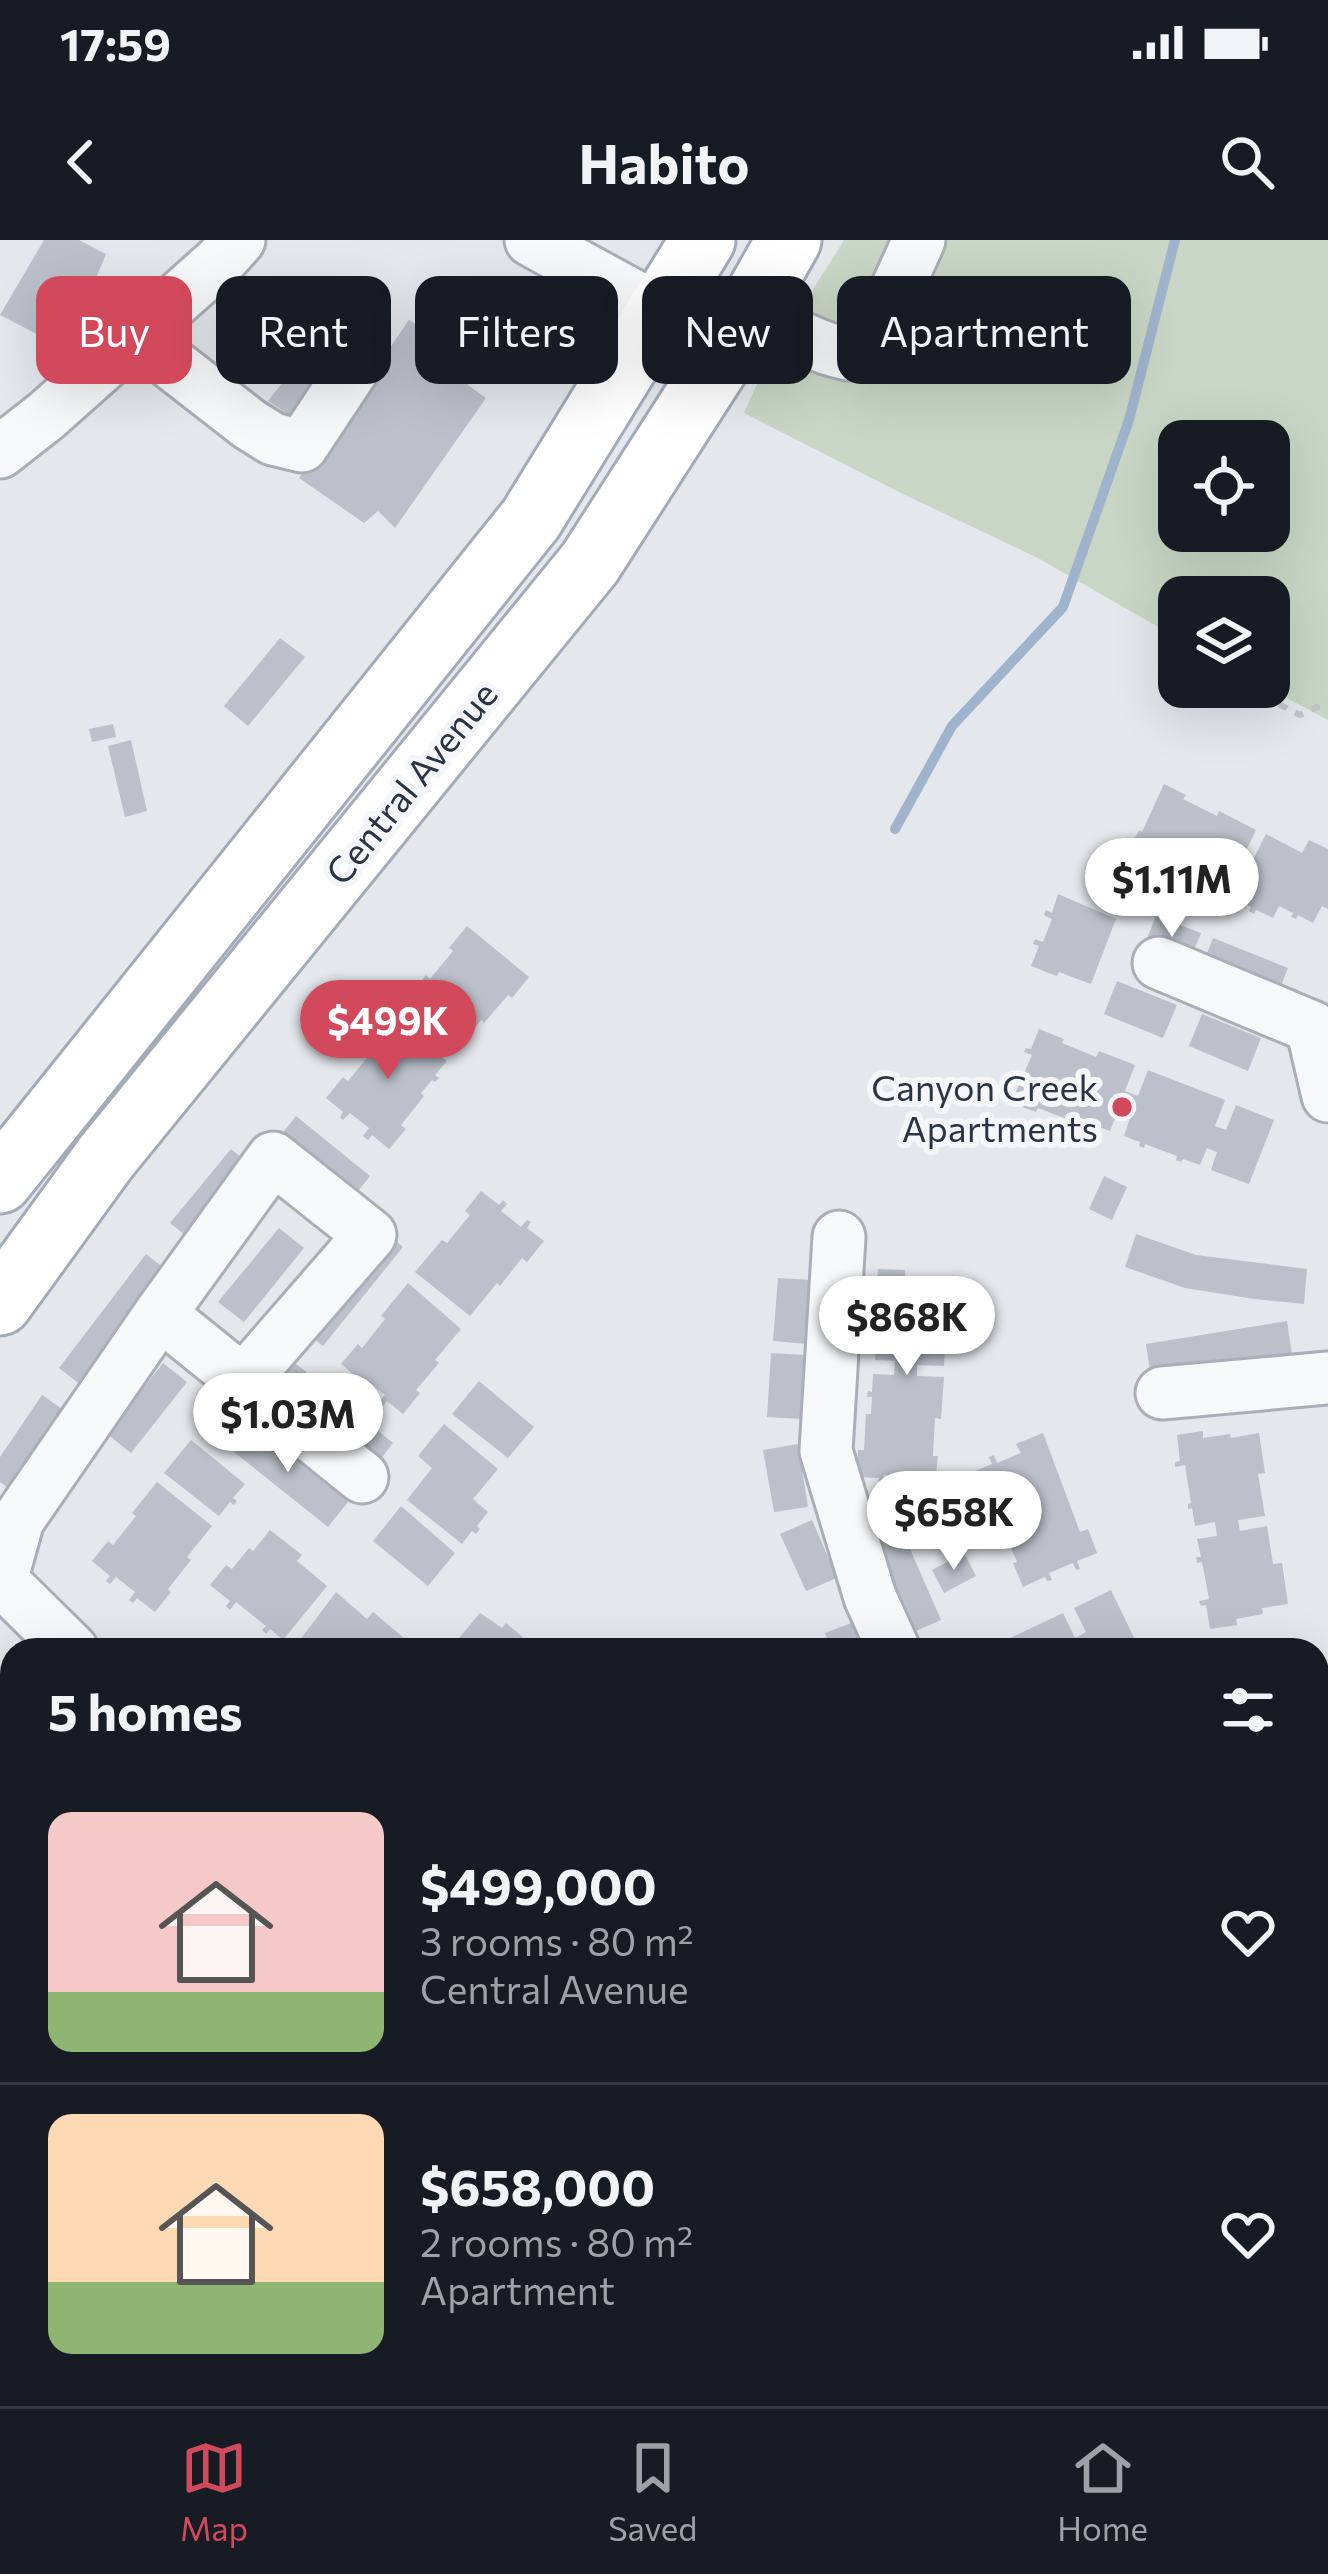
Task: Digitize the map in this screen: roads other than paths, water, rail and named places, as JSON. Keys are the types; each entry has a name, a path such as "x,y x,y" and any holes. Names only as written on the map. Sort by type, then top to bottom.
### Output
{"main road":[{"name":"Central Avenue","path":"682,276 704,240"},
{"name":"Central Avenue","path":"768,276 789,240"},
{"name":"Central Avenue","path":"0,1181 531,519 642,342"},
{"name":"Central Avenue","path":"0,1303 106,1157 590,563 703,384"},
{"path":"231,893 282,939"}],"street":[{"path":"192,286 238,240"},
{"path":"531,240 642,299"},
{"path":"813,344 848,354 868,341 878,330 919,240"},
{"path":"192,380 273,439 302,446 343,384"},
{"path":"0,452 82,384"},
{"path":"1159,963 1312,1027 1328,1096"},
{"path":"60,1638 0,1580 18,1520 273,1158 370,1235 244,1380"},
{"path":"839,1237 826,1451 870,1597 889,1638"},
{"path":"160,1313 362,1477"},
{"path":"1162,1393 1328,1378"}],"waterway":[{"path":"895,829 952,726 1063,607 1129,420 1175,240"}],"place":[{"name":"Canyon Creek Apartments","path":"1122,1107"}]}
